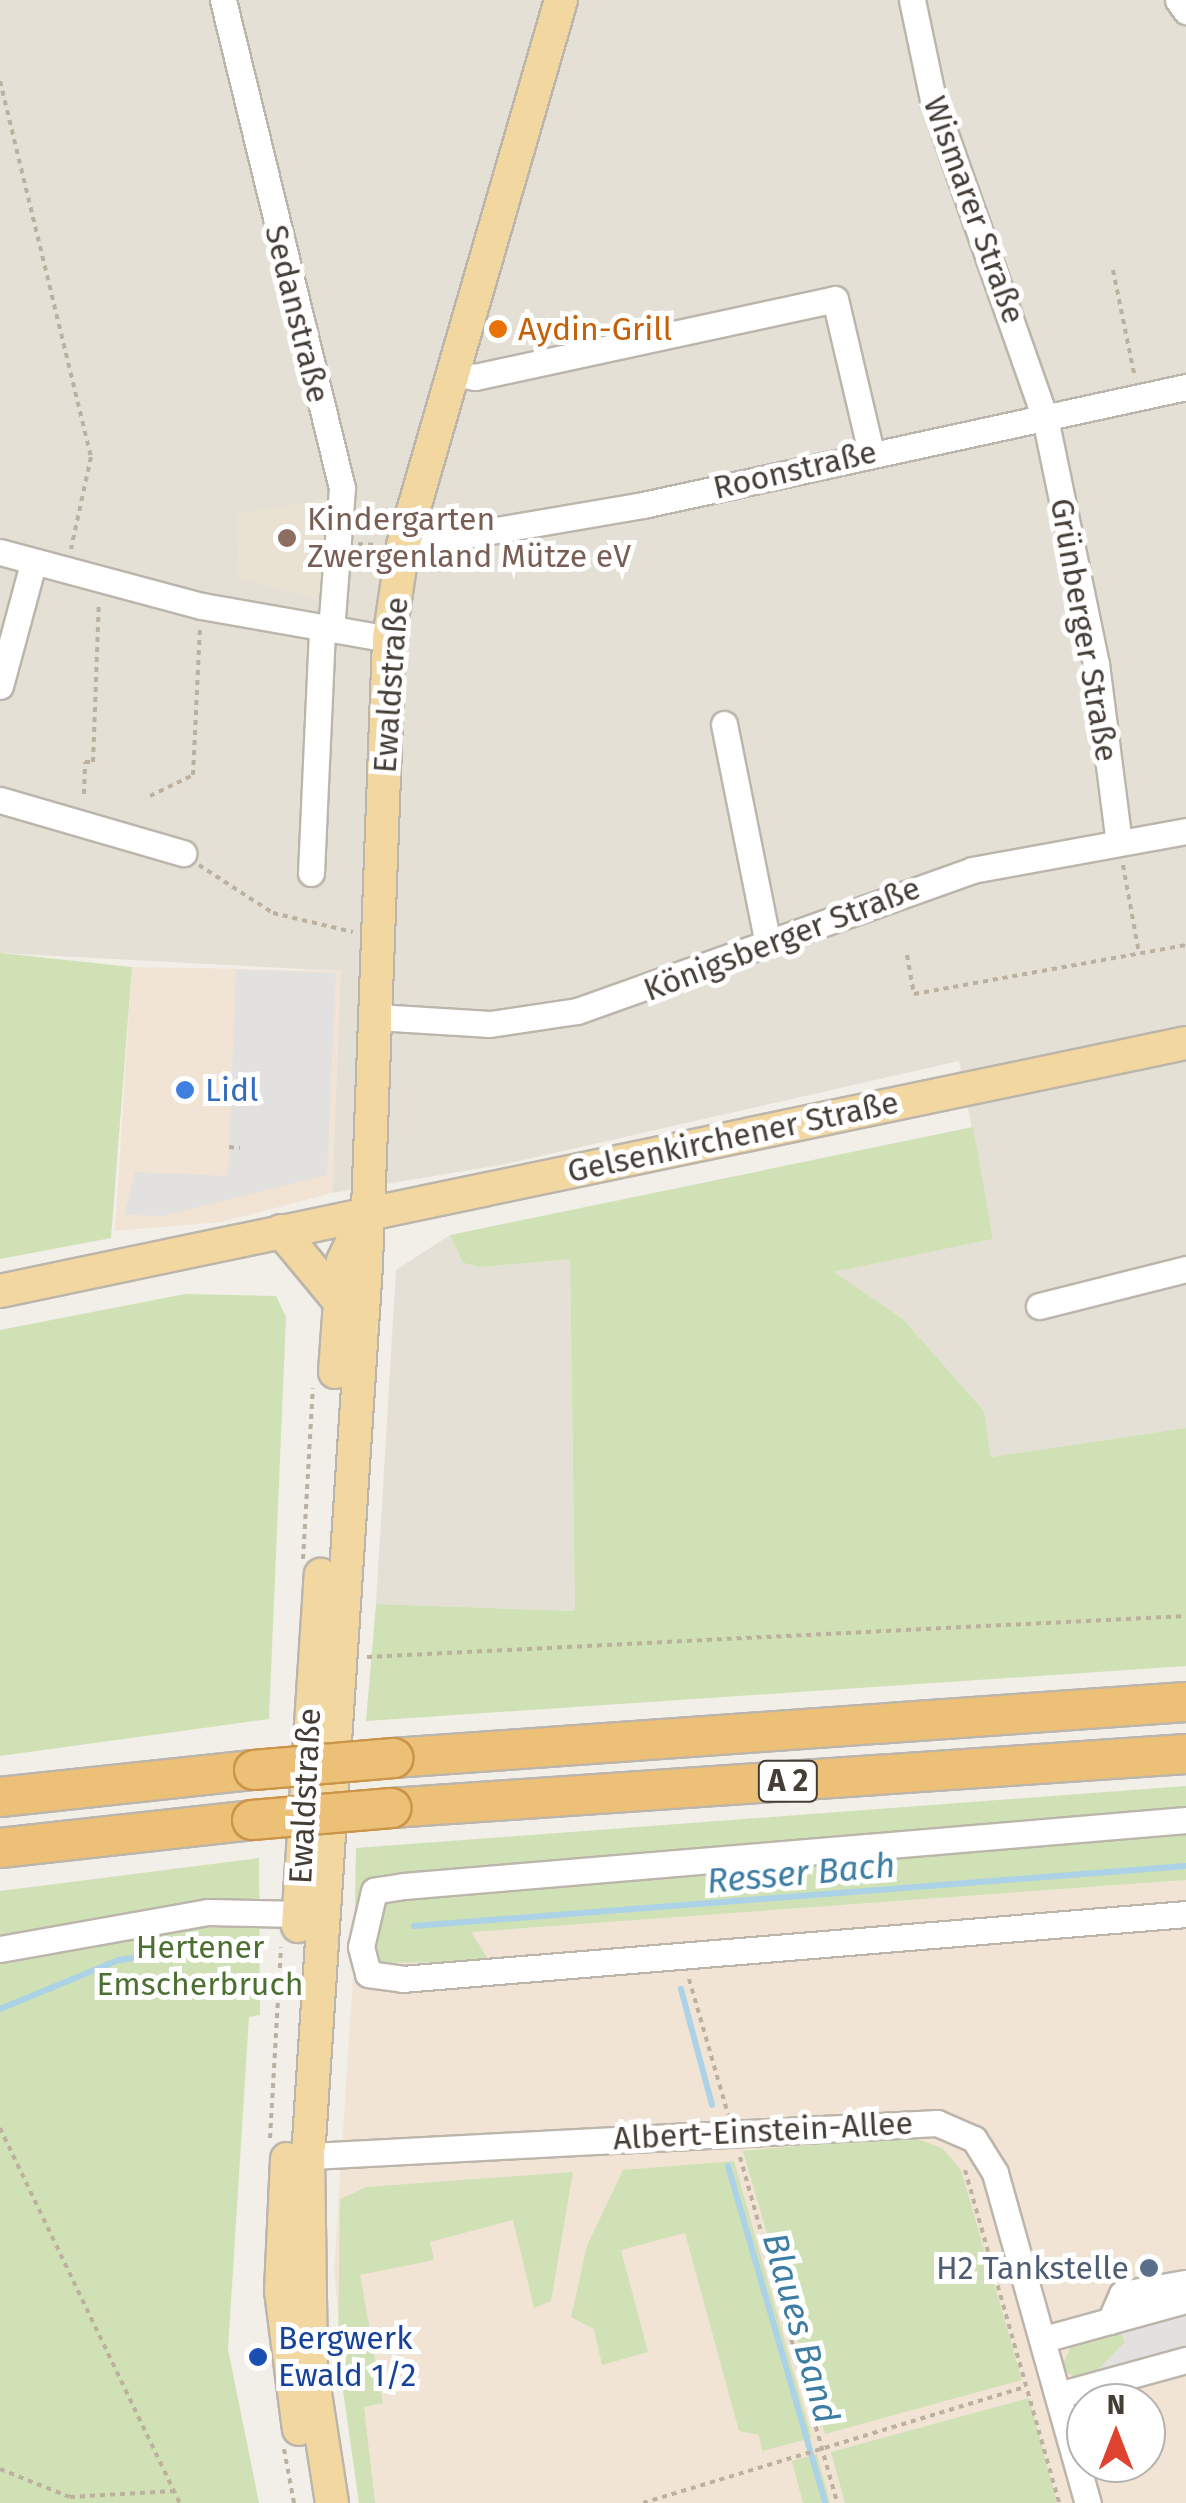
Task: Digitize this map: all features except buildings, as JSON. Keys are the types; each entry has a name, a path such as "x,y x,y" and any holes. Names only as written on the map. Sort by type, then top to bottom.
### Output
{"highway":[{"name":"A 2","path":"0,1796 393,1758 1186,1702"},
{"name":"A 2","path":"0,1848 391,1808 1186,1754"}],"main road":[{"name":"Ewaldstraße","path":"313,2503 282,2308 298,2157 366,1212 389,639 402,546 561,0"},
{"name":"Gelsenkirchener Straße","path":"0,1291 1186,1043"},
{"name":"Ewaldstraße","path":"332,2503 311,2368 298,2157 291,1914 343,1261 366,1212"},
{"path":"281,1231 340,1302"}],"street":[{"name":"Sedanstraße","path":"223,0 342,488 343,543 327,628"},
{"name":"Wismarer Straße","path":"912,0 933,100 1045,418"},
{"path":"1178,0 1186,11"},
{"path":"452,374 475,377 835,299 871,453"},
{"name":"Roonstraße","path":"402,546 1045,418 1186,386"},
{"name":"Grünberger Straße","path":"1045,418 1096,664 1119,843"},
{"path":"0,552 66,574 202,606 389,639"},
{"path":"0,686 33,564"},
{"path":"311,874 327,628"},
{"path":"724,724 766,940"},
{"path":"0,800 183,854"},
{"name":"Königsberger Straße","path":"376,1018 544,1018 680,979 766,940 972,870 1186,831"},
{"path":"1039,1306 1186,1269"},
{"path":"1186,1820 404,1886 374,1891 361,1948 368,1974 402,1979 1186,1914"},
{"path":"0,1949 208,1912 291,1914"},
{"name":"Albert-Einstein-Allee","path":"298,2157 735,2140 895,2120 938,2123 974,2140 995,2173 1088,2503"},
{"path":"1110,2321 1122,2294 1186,2283"},
{"path":"1044,2339 1186,2300"},
{"path":"1056,2387 1186,2360"}],"path":[{"path":"0,82 90,457 66,574"},
{"path":"1114,270 1139,396"},
{"path":"343,543 402,546"},
{"path":"84,794 85,762 93,762 100,582"},
{"path":"150,796 193,775 202,606"},
{"path":"1119,843 1139,953"},
{"path":"183,854 273,913 378,934"},
{"path":"906,955 914,994 1186,945"},
{"path":"229,1147 240,1148"},
{"path":"302,1567 314,1375"},
{"path":"364,1657 1186,1616"},
{"path":"272,2111 291,1914"},
{"path":"688,1975 838,2503"},
{"path":"0,2128 180,2503"},
{"path":"735,2140 756,2146"},
{"path":"964,2164 1059,2503"},
{"path":"643,2503 792,2452 1026,2387 1056,2387"},
{"path":"0,2469 70,2497 174,2491"},
{"path":"674,2495 676,2503"}],"shaded area":[{"path":"0,0 1186,0 1186,1428 991,1457 984,1411 904,1320 833,1272 993,1239 959,1061 506,1164 332,1193 340,971 0,953"},
{"name":"Kindergarten Zwergenland Mütze eV","path":"327,498 333,527 318,600 239,579 237,514"},
{"path":"132,967 341,971 332,1193 221,1222 115,1231"},
{"path":"236,970 336,973 327,1175 163,1216 124,1215 135,1172 228,1176"},
{"path":"450,1235 463,1263 480,1267 570,1258 575,1611 376,1604 396,1270"},
{"path":"1186,1880 1186,2503 359,2503 334,2271 354,1963 489,1961 469,1932"},
{"path":"1186,2311 1186,2348 1096,2372 1125,2342 1120,2331"}],"green space":[{"path":"0,953 132,967 111,1238 0,1259"},
{"path":"973,1127 993,1239 834,1272 904,1320 984,1411 991,1457 1186,1428 1186,1666 366,1721 376,1604 575,1611 570,1259 480,1267 463,1263 450,1235"},
{"path":"185,1294 276,1296 286,1317 269,1719 0,1756 0,1330"},
{"path":"1186,1786 1186,1880 471,1932 490,1962 354,1963 356,1848"},
{"name":"Hertener Emscherbruch","path":"259,1858 260,2015 249,2017 228,2349 259,2503 0,2503 0,1891"},
{"path":"909,2136 942,2148 961,2170 1022,2380 825,2434 743,2151"},
{"path":"734,2161 812,2438 762,2451 759,2435 739,2431 685,2233 621,2250 648,2352 602,2365 594,2329 571,2317 587,2246 623,2170"},
{"path":"573,2172 551,2301 534,2308 513,2220 430,2242 434,2260 360,2275 383,2403 364,2407 375,2503 359,2503 338,2355 340,2199 367,2187"},
{"path":"1120,2331 1125,2342 1096,2372 1077,2379 1061,2368 1073,2342"},
{"path":"1029,2398 1057,2503 845,2503 831,2452"},
{"path":"817,2454 830,2503 803,2503 792,2461"}],"waterway":[{"name":"Resser Bach","path":"414,1926 1186,1866"},
{"name":"Resser Bach","path":"0,2009 119,1960 248,1943"},
{"name":"Blaues Band","path":"681,1989 712,2105"},
{"name":"Blaues Band","path":"728,2166 825,2503"}],"place":[{"name":"Aydin-Grill","path":"498,329"},
{"name":"Kindergarten Zwergenland Mütze eV","path":"287,538"},
{"name":"Lidl","path":"185,1090"},
{"name":"H2 Tankstelle","path":"1149,2268"},
{"name":"Bergwerk Ewald 1/2","path":"258,2357"}]}
